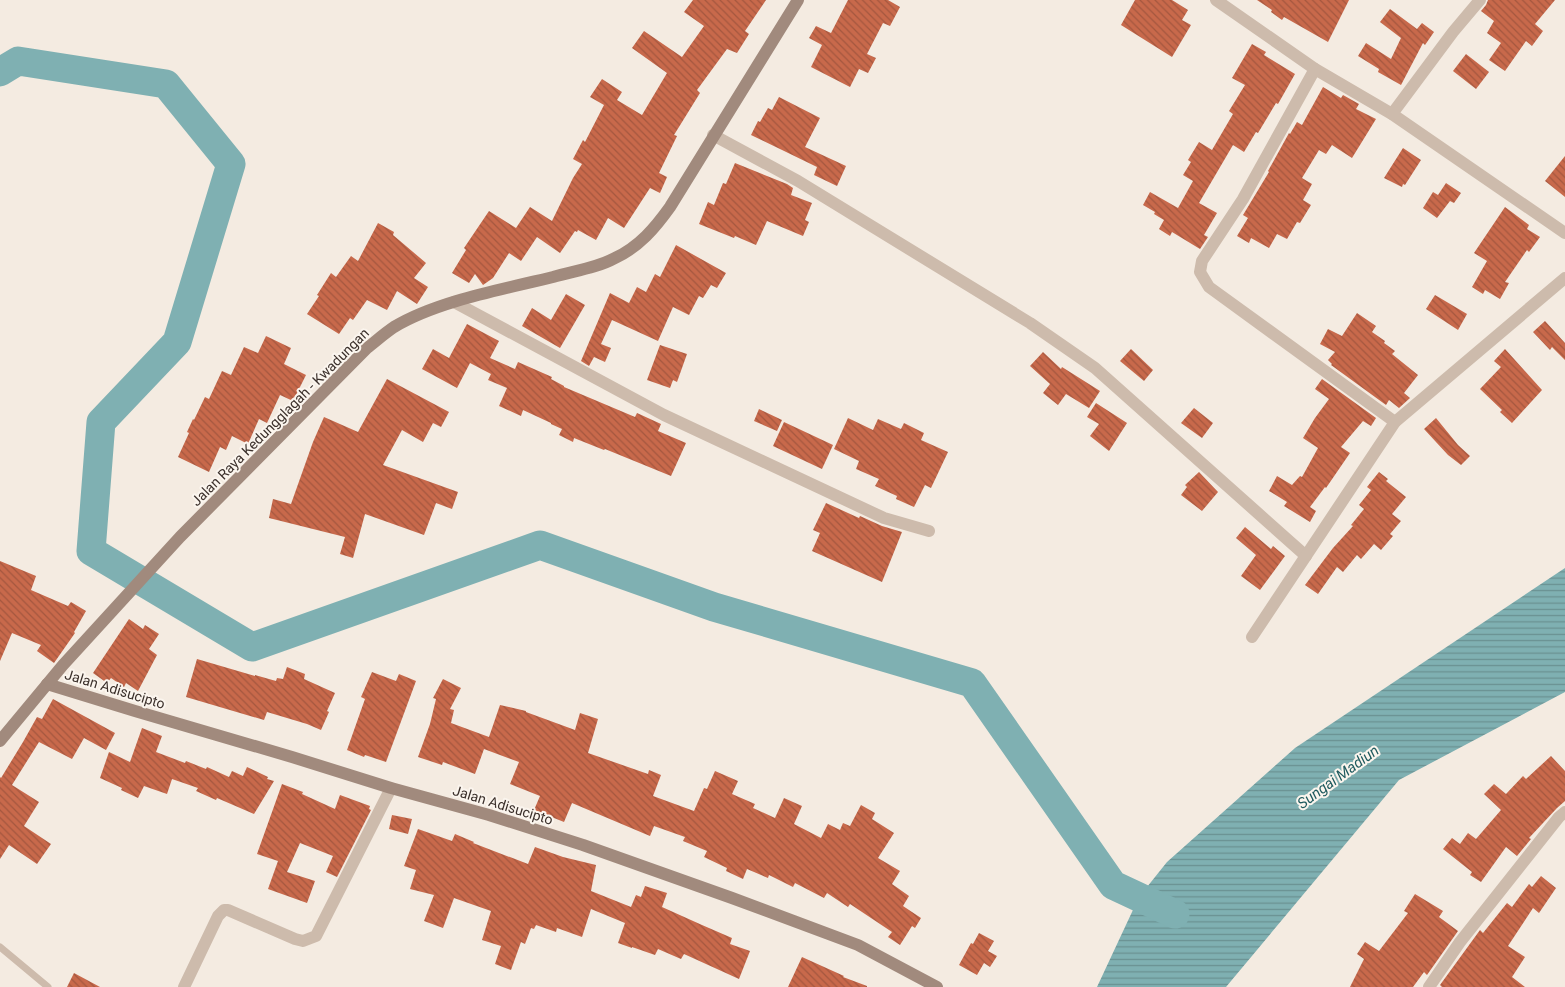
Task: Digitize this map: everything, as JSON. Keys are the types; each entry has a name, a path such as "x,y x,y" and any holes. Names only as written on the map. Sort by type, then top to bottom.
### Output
{"main road":[{"name":"Jalan Raya Kedungglagah - Kwadungan","path":"0,741 47,684 180,537 367,348 394,327 423,313 454,302 615,259 640,242 656,226 670,207 798,0"},
{"name":"Jalan Adisucipto","path":"47,684 391,788 489,815 583,845 858,945 937,987"}],"street":[{"path":"1216,0 1234,5 1315,69 1392,114 1565,233"},
{"path":"1392,114 1453,32 1480,0"},
{"path":"1315,69 1244,199 1202,261 1200,272 1209,287 1395,422"},
{"path":"713,135 798,181 1030,323 1095,368 1306,556"},
{"path":"1252,637 1395,422 1565,278"},
{"path":"454,302 664,415 884,518 929,531"},
{"path":"184,987 218,916 224,910 228,910 295,939 303,941 316,936 391,788"},
{"path":"1429,987 1466,935 1558,818 1565,812"}],"lane":[{"path":"0,947 48,987"}],"water":[{"name":"Sungai Madiun","path":"1565,568 1565,692 1399,780 1226,987 1097,987 1139,897 1167,862 1295,748"}],"building":[{"path":"693,0 766,0 745,31 749,34 737,53 727,49 697,90 700,93 674,135 677,136 659,173 667,177 660,193 650,188 624,228 608,218 596,240 578,230 577,232 575,231 560,253 537,237 521,261 509,253 493,278 483,285 475,274 469,283 452,273 466,250 464,248 489,211 516,228 530,207 552,221 582,164 573,159 583,140 585,142 604,105 590,97 602,79 622,92 617,100 642,115 667,73 632,48 644,31 682,57 704,26 684,12"},
{"path":"848,0 888,0 900,7 890,26 883,23 867,54 876,58 868,73 859,69 850,87 811,67 822,45 809,38 816,26 831,33"},
{"path":"1135,0 1172,0 1188,10 1182,20 1191,25 1172,57 1121,25"},
{"path":"1257,0 1349,0 1328,42 1284,17 1282,20 1271,12 1272,10"},
{"path":"1488,0 1555,0 1535,24 1543,31 1532,46 1526,41 1505,71 1489,60 1501,43 1487,33 1494,21 1481,11"},
{"path":"1390,9 1417,29 1422,23 1434,32 1425,45 1423,43 1401,85 1378,72 1379,69 1358,56 1366,43 1391,59 1401,38 1380,22"},
{"path":"1252,44 1266,52 1264,55 1295,74 1278,104 1276,103 1244,152 1233,145 1199,203 1217,213 1204,235 1208,237 1200,249 1172,232 1170,236 1159,229 1164,220 1143,205 1150,192 1178,208 1193,181 1183,175 1191,162 1188,160 1199,142 1212,150 1233,114 1229,111 1245,85 1232,78"},
{"path":"1466,54 1489,72 1476,89 1453,71"},
{"path":"1323,87 1341,98 1343,95 1359,104 1356,109 1376,119 1352,158 1332,145 1326,154 1319,150 1302,178 1312,184 1303,200 1311,205 1300,223 1297,222 1287,239 1277,234 1269,248 1251,238 1249,243 1237,236 1248,218 1243,215 1269,172 1289,133 1297,122 1302,125"},
{"path":"779,97 820,118 805,147 846,166 837,186 814,175 817,167 751,135 758,121 760,122 768,108 772,110"},
{"path":"1403,148 1421,160 1402,187 1384,178"},
{"path":"1565,156 1565,197 1545,181"},
{"path":"735,163 787,184 793,188 791,195 812,203 805,220 809,222 803,236 767,221 756,245 699,224 708,202 714,205 723,183 726,184"},
{"path":"1446,183 1461,193 1454,203 1450,201 1437,218 1423,208 1433,192 1438,195"},
{"path":"1505,207 1529,225 1527,229 1540,237 1529,252 1527,250 1505,282 1509,283 1500,299 1485,290 1483,294 1472,287 1487,261 1474,253"},
{"path":"378,223 394,232 393,235 426,263 414,278 428,287 417,304 397,291 387,310 367,300 353,320 350,318 339,334 307,314 331,273 336,277 351,256 358,261"},
{"path":"676,245 726,273 717,288 711,285 703,298 699,296 689,315 673,307 658,341 612,320 601,344 611,348 605,362 594,357 589,366 581,361 610,293 629,303 637,287 646,292 655,274 660,277"},
{"path":"566,294 585,305 560,348 522,326 532,308 551,320"},
{"path":"1435,295 1467,314 1458,330 1426,309"},
{"path":"1357,313 1376,326 1372,332 1395,351 1392,354 1418,375 1404,393 1410,398 1399,408 1389,400 1386,405 1331,365 1328,360 1335,352 1320,344 1328,329 1342,336"},
{"path":"1545,321 1565,343 1565,360 1552,347 1550,350 1533,332"},
{"path":"467,324 499,341 490,358 515,369 518,362 552,377 551,379 564,387 635,417 637,413 661,424 658,431 686,443 671,476 574,438 573,442 559,435 562,429 551,423 523,410 521,416 499,406 507,388 488,380 491,374 470,363 457,388 422,369 433,349 449,358"},
{"path":"266,336 291,348 284,364 306,375 293,401 280,395 267,423 259,419 248,444 232,436 226,450 220,447 209,472 178,457 193,419 205,397 209,399 222,371 231,375 244,347 258,353"},
{"path":"660,345 687,354 677,382 673,380 670,388 647,380"},
{"path":"1131,349 1153,370 1144,381 1120,361"},
{"path":"1505,349 1542,390 1512,423 1500,412 1502,410 1480,389 1501,367 1494,361"},
{"path":"1043,352 1061,369 1062,367 1100,391 1089,408 1066,394 1058,405 1043,393 1050,384 1030,366"},
{"path":"387,379 449,412 441,427 433,423 423,442 402,430 383,465 458,492 452,509 436,503 424,535 365,514 353,558 340,554 345,537 269,518 273,499 291,504 324,417 358,432"},
{"path":"1322,379 1376,418 1371,426 1363,421 1341,447 1350,453 1326,488 1310,507 1316,511 1310,522 1284,506 1287,502 1269,491 1277,476 1292,485 1300,476 1302,477 1318,448 1303,438 1329,399 1315,389"},
{"path":"1096,403 1127,423 1109,451 1090,436 1099,424 1087,417"},
{"path":"1194,408 1213,423 1202,438 1181,423"},
{"path":"759,409 782,420 777,431 754,421"},
{"path":"848,418 873,430 878,419 901,429 904,423 924,433 921,440 948,452 931,488 925,485 914,507 896,499 897,496 875,486 879,479 856,469 859,461 834,449"},
{"path":"1436,418 1458,445 1470,456 1461,465 1448,455 1424,429"},
{"path":"784,422 833,445 822,469 773,446"},
{"path":"1199,472 1218,492 1202,511 1181,495 1187,487 1185,485"},
{"path":"1379,472 1388,479 1386,481 1406,497 1392,514 1401,521 1390,534 1393,536 1381,550 1374,544 1361,559 1357,555 1343,572 1337,567 1318,594 1305,585 1333,548 1353,526 1351,525 1364,509 1359,505 1371,490 1367,487"},
{"path":"826,503 859,518 860,516 882,526 902,532 882,582 812,551 820,533 813,530"},
{"path":"1245,527 1271,549 1273,546 1285,556 1260,590 1241,576 1256,555 1236,538"},
{"path":"0,561 36,576 31,590 68,606 71,602 86,611 75,633 54,663 37,651 41,645 12,633 0,661"},
{"path":"129,619 143,629 145,625 159,634 149,649 157,655 138,691 126,683 124,687 111,678 107,683 93,673"},
{"path":"197,659 276,681 277,678 283,679 287,667 305,674 304,679 335,693 321,730 267,712 264,720 186,697"},
{"path":"372,672 396,681 399,674 416,681 386,762 365,755 364,757 347,750 365,699 361,697"},
{"path":"443,679 461,688 450,709 454,710 451,723 489,737 500,705 526,711 575,730 580,713 598,719 588,753 648,774 649,770 661,775 653,796 694,811 704,788 707,789 715,771 738,781 732,794 755,804 753,808 775,818 784,798 802,806 794,824 821,838 828,824 840,830 843,823 850,826 861,805 875,813 872,819 894,833 878,858 900,871 892,884 909,896 903,906 921,918 915,928 912,926 900,945 888,937 892,932 850,904 848,907 827,893 824,898 795,883 793,887 769,875 768,878 747,869 743,879 726,871 727,868 704,857 707,851 683,841 685,837 654,826 650,836 572,803 564,822 534,810 540,796 510,784 519,762 484,749 475,774 443,762 442,765 418,757 430,724 436,699 433,698"},
{"path":"53,699 115,733 106,750 84,738 72,759 39,742 12,785 39,802 24,826 51,844 37,864 9,845 0,859 0,777 37,717 42,719"},
{"path":"142,728 162,736 156,752 185,763 186,761 206,769 207,767 229,777 232,771 243,776 247,767 274,781 254,814 217,798 216,800 196,791 198,788 172,779 167,794 144,786 138,798 100,778 109,752 130,762"},
{"path":"1551,756 1565,771 1565,801 1529,838 1531,839 1517,856 1506,847 1481,882 1470,875 1472,872 1443,849 1452,838 1460,844 1468,833 1476,839 1501,810 1484,794 1494,784 1506,794 1523,776 1526,779"},
{"path":"282,784 303,792 302,794 335,809 340,795 370,806 369,809 371,810 337,877 326,872 333,856 300,843 287,872 315,881 307,903 268,889 278,861 257,854"},
{"path":"392,815 412,819 408,834 389,829"},
{"path":"418,829 452,841 455,834 528,864 535,847 563,857 596,865 591,891 631,907 636,895 641,897 645,886 667,893 662,907 732,938 730,944 750,951 739,979 684,954 681,959 658,949 655,955 618,943 625,923 591,909 582,937 557,928 556,932 536,925 534,929 531,928 525,944 521,942 511,970 495,964 501,946 482,940 491,911 454,898 443,928 424,921 434,895 410,889 416,870 404,866"},
{"path":"1541,876 1556,888 1539,913 1533,908 1508,946 1525,957 1512,977 1525,987 1442,987 1440,985 1480,930 1483,933 1507,903 1512,907 1529,884 1532,887"},
{"path":"1415,894 1443,911 1439,917 1458,931 1427,975 1424,972 1413,987 1350,987 1364,959 1357,954 1365,942 1379,951 1408,913 1404,911"},
{"path":"979,933 994,941 988,951 997,956 990,967 984,963 977,975 959,965"},
{"path":"802,957 843,977 867,987 788,987"},
{"path":"74,973 100,987 67,987"}],"waterway":[{"path":"0,72 18,61 166,84 231,164 177,342 101,422 91,551 252,647 540,545 714,607 972,683 1113,885 1175,914"}]}
